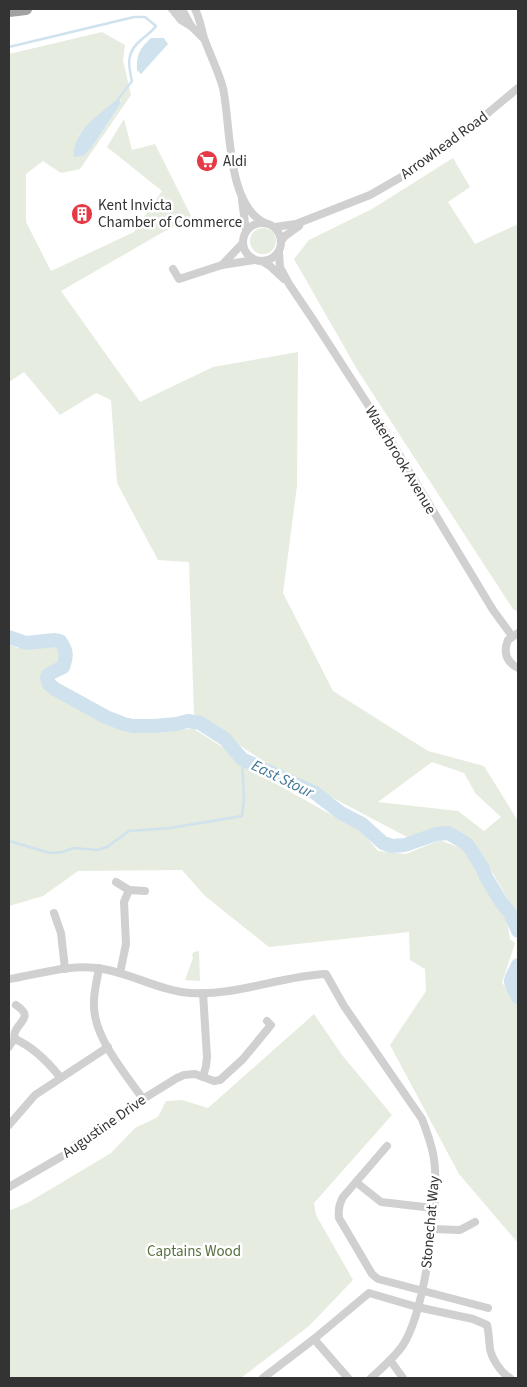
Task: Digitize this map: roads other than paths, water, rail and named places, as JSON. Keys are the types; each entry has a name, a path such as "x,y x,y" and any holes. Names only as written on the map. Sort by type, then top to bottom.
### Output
{"highway":[{"path":"9,11 26,9"}],"street":[{"path":"172,9 181,20 191,26 204,39"},
{"path":"182,9 191,26"},
{"path":"195,9 223,89 230,152 241,190 246,231 242,244 222,265"},
{"name":"Arrowhead Road","path":"275,227 296,224 370,195 416,168 464,133 518,88"},
{"path":"173,269 179,279 222,265 272,259 278,252 281,242 280,234 275,227 258,219 241,190"},
{"name":"Arrowhead Road","path":"281,242 290,232 312,218"},
{"path":"246,231 252,225 265,222"},
{"path":"242,244 246,253 258,260"},
{"name":"Waterbrook Avenue","path":"278,252 280,267 289,284 383,428 493,610 515,634"},
{"name":"Waterbrook Avenue","path":"258,260 270,266 289,284"},
{"path":"515,634 508,640 505,652 510,663 518,668"},
{"path":"116,882 129,890 145,891"},
{"path":"120,973 126,944 124,902 129,890"},
{"path":"54,913 54,926 63,946 65,969"},
{"path":"99,968 94,999 94,1013 98,1028 108,1047 143,1099"},
{"path":"9,979 65,969 99,968 159,986 190,993 203,993 207,1057 203,1077"},
{"name":"Stonechat Way","path":"203,993 326,974 344,1006 422,1119 429,1136 436,1174 428,1260 422,1291 403,1344 371,1378"},
{"path":"9,1047 15,1039 14,1032 24,1021 22,1009 16,1005"},
{"name":"Augustine Drive","path":"9,1187 66,1154 75,1145 143,1099 184,1075 194,1074 217,1081 226,1076 271,1025 267,1021"},
{"path":"15,1039 45,1060 60,1077"},
{"path":"9,1125 34,1094 108,1047"},
{"path":"386,1146 339,1204 339,1215 375,1278 488,1308"},
{"path":"356,1182 382,1202 433,1208"},
{"path":"431,1229 460,1230 475,1222"},
{"path":"263,1378 369,1293 417,1307 473,1319 487,1325 490,1337 490,1350 507,1378"},
{"path":"314,1339 348,1378"},
{"path":"390,1360 403,1378"}],"water":[{"path":"151,38 164,38 168,44 141,74 137,70 138,56 141,49"},
{"path":"119,98 121,103 92,147 83,156 74,157 78,139 89,123"}],"waterway":[{"path":"9,47 134,17 145,17 156,26 133,49 129,59 132,81 119,98"},
{"name":"East Stour","path":"9,637 26,643 60,641 66,653 63,667 49,674 47,678 49,684 55,689 106,717 124,724 155,726 188,721 200,723 225,739 242,759 315,793 341,813 362,824 383,843 392,846 405,845 436,834 448,833 467,844 501,902 510,913 518,931"},
{"path":"9,841 50,853 63,852 73,848 97,850 107,847 129,831 170,828 242,816 244,798 242,759"},
{"name":"East Stour","path":"518,965 511,981 518,997"}],"place":[{"name":"Aldi","path":"207,161"},
{"name":"Kent Invicta Chamber of Commerce","path":"82,214"}],"park label":[{"name":"Captains Wood","path":"194,1251"}]}
